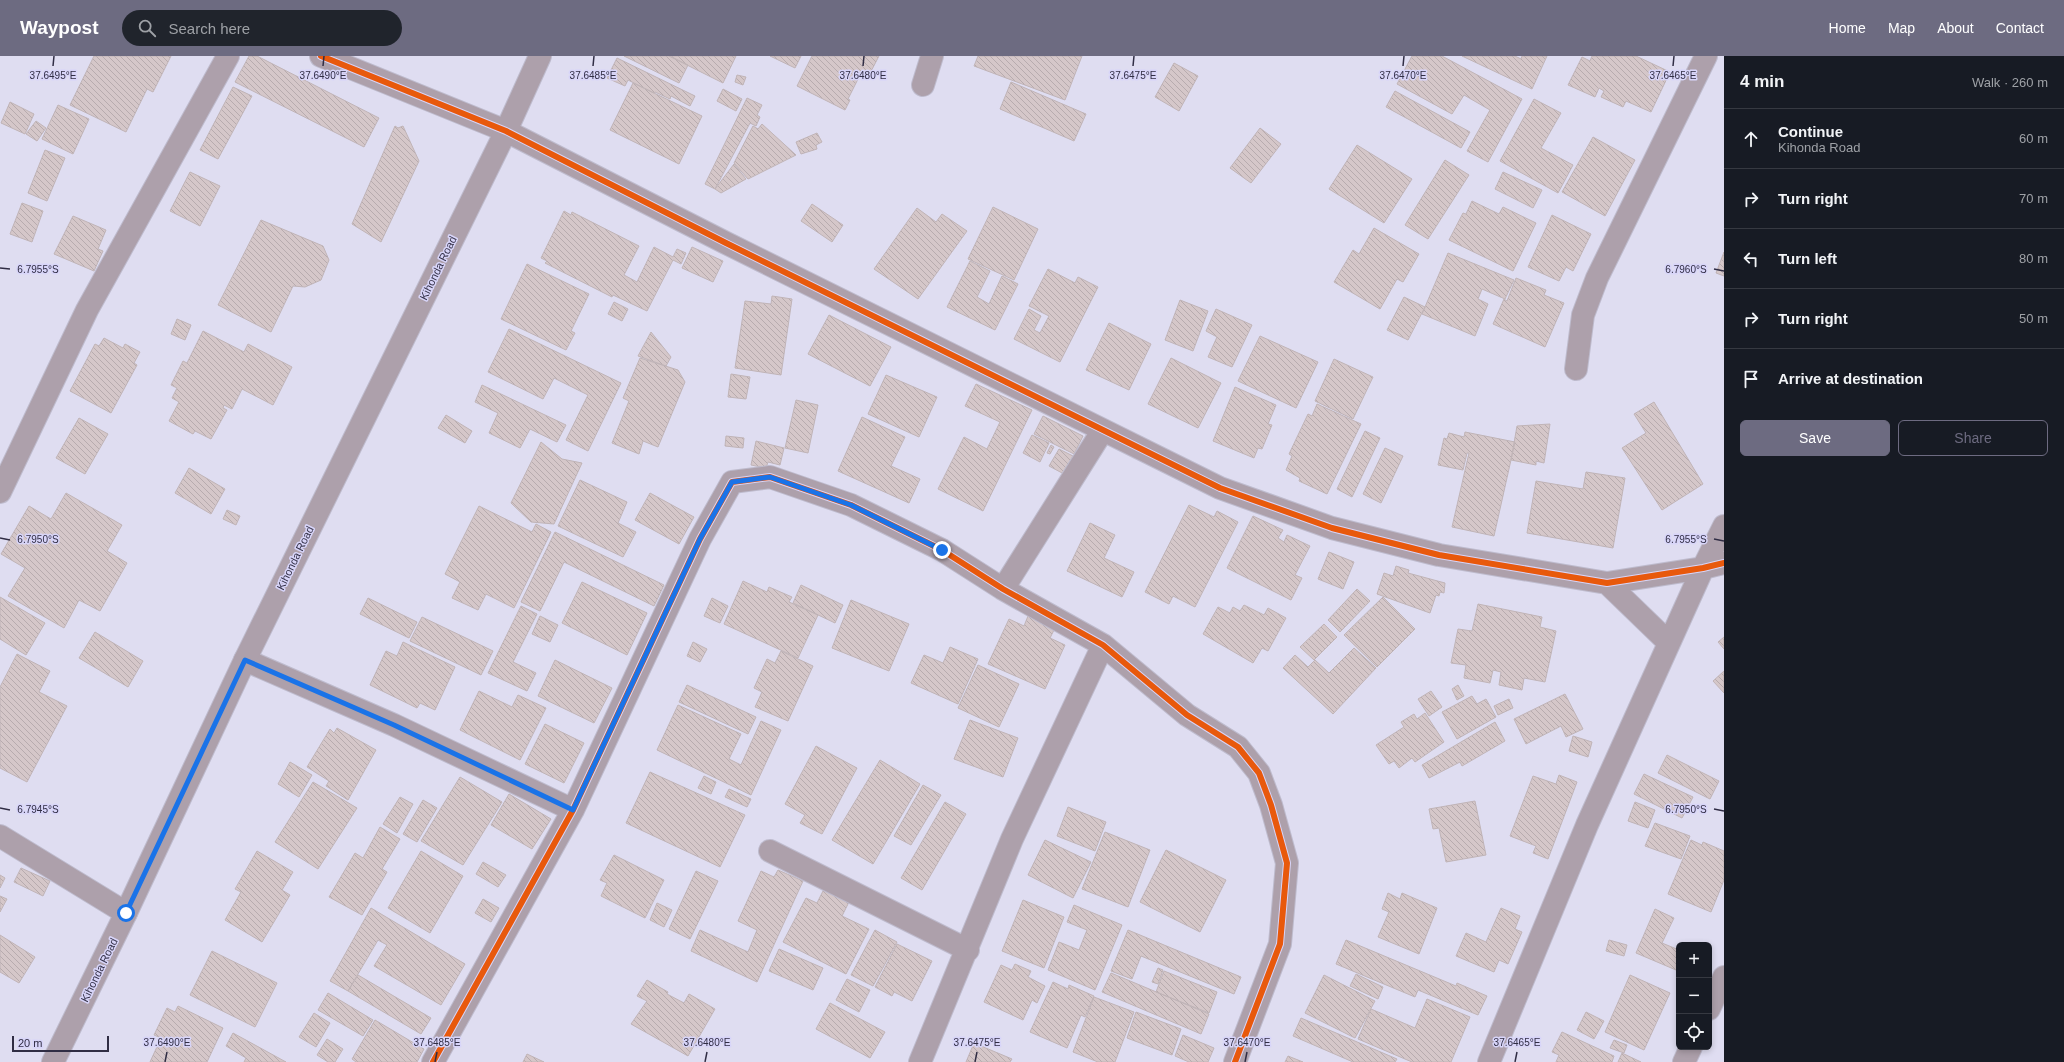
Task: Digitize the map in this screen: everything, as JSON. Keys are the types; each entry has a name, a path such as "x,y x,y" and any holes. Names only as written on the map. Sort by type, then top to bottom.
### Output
{"street":[{"path":"0,492 88,310 228,56"},
{"path":"321,56 506,131 726,243 1220,488 1332,528 1439,555 1607,583 1703,568 1724,563"},
{"name":"Kihonda Road","path":"54,1062 245,660 506,131 540,56"},
{"path":"924,85 932,56"},
{"path":"1576,370 1583,316 1597,278 1706,56"},
{"path":"1003,589 1103,430"},
{"path":"433,1062 573,810 700,539 732,482 770,477 851,505 942,550 1003,589 1103,645 1187,715 1238,747 1259,772 1271,805 1287,863 1280,944 1234,1062"},
{"path":"1490,1062 1587,825 1703,568 1724,526"},
{"path":"1607,583 1669,643"},
{"path":"920,1062 968,950 1012,839 1103,645"},
{"path":"245,660 394,725 573,810"},
{"path":"0,836 126,913"},
{"path":"770,851 968,950"},
{"path":"1712,1003 1724,977"},
{"path":"1684,1062 1690,1050"}],"building":[{"path":"94,56 171,56 153,92 147,89 126,132 70,105"},
{"path":"249,56 257,56 379,118 364,147 235,82"},
{"path":"624,56 670,56 688,65 679,83"},
{"path":"669,56 736,56 723,83"},
{"path":"770,56 801,56 795,68"},
{"path":"812,56 879,56 867,79 860,75 848,99 850,100 845,110 797,86"},
{"path":"978,56 1082,56 1065,100 974,66"},
{"path":"1412,56 1442,56 1522,99 1488,162 1467,151 1490,110 1464,95 1452,114 1397,84"},
{"path":"1462,56 1515,56 1521,59 1522,56 1547,56 1532,89"},
{"path":"1592,56 1636,56 1670,72 1651,112 1626,101 1623,107 1601,97 1604,91 1599,88 1595,97 1568,85 1582,57 1590,61"},
{"path":"617,58 695,96 690,106 671,96 670,99 655,92 654,93 628,80 625,86 607,78"},
{"path":"1174,63 1198,76 1179,111 1155,97"},
{"path":"737,75 746,77 743,85 735,82"},
{"path":"1011,82 1086,114 1074,141 1000,109"},
{"path":"633,83 702,116 679,164 610,130"},
{"path":"233,87 252,96 218,159 200,150"},
{"path":"723,89 742,99 736,111 717,101"},
{"path":"1395,91 1470,132 1461,148 1386,107"},
{"path":"747,98 762,105 757,115 760,117 756,126 750,123 715,189 705,184"},
{"path":"1534,99 1561,113 1541,148 1573,165 1558,193 1500,161"},
{"path":"10,102 34,114 25,134 1,123"},
{"path":"58,105 89,119 73,154 42,139"},
{"path":"36,121 46,128 37,141 26,134"},
{"path":"762,124 796,155 748,179 734,163 753,126 758,129"},
{"path":"395,126 398,128 403,126 419,161 381,242 352,224"},
{"path":"1260,128 1281,144 1251,183 1230,168"},
{"path":"817,133 822,142 816,145 817,149 801,154 796,142"},
{"path":"1593,137 1635,160 1605,216 1562,192"},
{"path":"1357,145 1412,179 1384,223 1329,189"},
{"path":"45,150 65,158 47,201 28,193"},
{"path":"1445,160 1469,175 1428,239 1405,225"},
{"path":"734,164 746,179 721,193 715,189"},
{"path":"190,172 220,186 200,226 170,211"},
{"path":"1503,172 1542,190 1533,208 1495,189"},
{"path":"1472,201 1499,214 1503,207 1536,223 1513,271 1449,240 1463,213 1466,214"},
{"path":"22,203 43,211 32,242 10,234"},
{"path":"812,204 843,225 832,242 801,221"},
{"path":"993,207 1038,229 1014,280 968,259"},
{"path":"917,208 936,222 942,214 967,231 918,299 874,269"},
{"path":"564,211 571,215 572,212 639,246 624,275 637,282 654,247 673,257 677,249 686,253 681,264 673,260 647,311 613,295 612,297 545,263 547,261 541,258"},
{"path":"1552,215 1591,234 1573,271 1566,267 1559,281 1528,267"},
{"path":"73,216 106,230 98,249 103,251 94,271 54,254"},
{"path":"261,220 323,246 329,260 321,280 305,287 293,286 271,332 218,305"},
{"path":"1374,228 1419,254 1403,282 1397,279 1380,309 1334,282 1353,250 1359,254"},
{"path":"692,247 723,261 713,282 682,268"},
{"path":"1724,252 1724,276 1716,273"},
{"path":"1448,253 1514,280 1505,299 1482,289 1478,299 1488,304 1475,336 1422,314"},
{"path":"970,261 990,271 977,297 989,304 1002,276 1018,284 995,330 947,307"},
{"path":"527,264 589,294 571,331 575,333 566,350 501,319"},
{"path":"1048,269 1075,283 1078,277 1098,287 1060,362 1014,339 1029,309 1041,316 1034,330 1040,333 1049,316 1029,306"},
{"path":"1516,278 1546,290 1544,295 1564,303 1545,347 1493,324 1504,299 1507,301"},
{"path":"772,296 792,299 781,375 735,368 745,301 771,304"},
{"path":"1404,297 1425,307 1408,340 1387,330"},
{"path":"1180,300 1208,311 1193,351 1165,340"},
{"path":"614,302 628,309 622,321 608,314"},
{"path":"1216,309 1252,325 1232,367 1208,357 1217,337 1206,331"},
{"path":"829,315 891,347 870,386 808,354"},
{"path":"177,319 191,325 185,340 171,334"},
{"path":"1109,323 1151,344 1129,390 1086,370"},
{"path":"509,329 621,383 588,451 566,440 588,395 554,378 543,399 488,372"},
{"path":"203,331 244,352 248,344 292,367 273,405 242,389 232,409 224,405 223,408 227,410 211,439 195,431 193,434 169,421 179,402 172,398 177,388 171,385 183,361 187,363"},
{"path":"651,332 671,357 666,366 638,356"},
{"path":"1260,336 1318,362 1296,408 1238,381"},
{"path":"104,338 123,348 125,344 140,352 134,363 137,365 111,413 70,391 95,344 99,346"},
{"path":"640,358 678,370 685,382 658,447 643,441 639,454 612,443 629,401 623,398"},
{"path":"1171,358 1221,383 1198,428 1148,404"},
{"path":"1334,359 1373,377 1353,419 1315,401"},
{"path":"731,374 750,377 746,399 728,397"},
{"path":"886,375 937,397 919,437 868,414"},
{"path":"976,384 1032,410 983,511 938,489 964,437 987,449 1000,422 965,406"},
{"path":"482,385 566,425 557,442 530,429 520,448 489,433 498,413 475,402"},
{"path":"1235,387 1276,405 1268,424 1272,425 1262,449 1258,448 1254,458 1213,441"},
{"path":"796,400 818,405 808,453 785,448"},
{"path":"1654,402 1703,484 1662,510 1622,448 1646,433 1634,414"},
{"path":"1317,404 1361,424 1327,494 1299,481 1300,478 1286,470 1292,456 1289,454 1308,414 1312,416"},
{"path":"446,415 472,431 465,443 438,428"},
{"path":"1043,416 1083,436 1074,454 1034,434"},
{"path":"862,417 905,437 891,466 920,479 909,503 838,471"},
{"path":"79,418 108,434 85,474 56,458"},
{"path":"1550,424 1544,463 1536,461 1536,465 1511,460 1517,426"},
{"path":"1365,431 1380,438 1352,497 1337,489"},
{"path":"1465,432 1515,442 1494,536 1452,527 1469,453 1467,453 1463,470 1438,465 1444,438 1447,439 1449,433 1464,437"},
{"path":"1032,435 1049,443 1040,462 1023,453"},
{"path":"726,436 744,438 743,448 725,446"},
{"path":"756,441 784,448 780,465 768,462 766,468 751,465"},
{"path":"541,442 562,459 582,463 554,524 531,522 511,503"},
{"path":"1051,445 1054,447 1050,454 1047,453"},
{"path":"1385,448 1403,456 1381,503 1363,494"},
{"path":"1059,449 1073,456 1064,474 1049,466"},
{"path":"189,468 225,489 211,514 175,493"},
{"path":"1586,472 1625,478 1613,548 1527,533 1536,481 1583,489"},
{"path":"580,480 627,502 618,523 636,532 623,557 558,526"},
{"path":"66,493 122,525 107,551 127,563 100,611 79,600 64,628 8,596 25,568 1,554 29,506 51,519"},
{"path":"650,493 694,517 679,544 635,520"},
{"path":"1189,505 1214,517 1217,511 1238,522 1195,607 1173,596 1169,604 1145,592"},
{"path":"479,506 532,532 536,524 551,532 514,608 486,594 478,610 452,598 460,582 445,574"},
{"path":"227,510 240,516 236,525 223,519"},
{"path":"1253,516 1283,530 1278,538 1284,542 1287,535 1310,546 1295,575 1302,578 1291,600 1227,568"},
{"path":"1090,523 1115,535 1104,558 1134,572 1122,597 1067,571"},
{"path":"555,532 664,585 654,606 564,562 540,611 521,602"},
{"path":"1329,552 1354,562 1343,589 1318,579"},
{"path":"1396,566 1409,570 1408,573 1445,583 1444,593 1440,592 1439,596 1436,595 1430,613 1377,594 1384,573 1393,576"},
{"path":"743,581 767,592 769,587 792,597 789,602 818,615 798,658 724,624"},
{"path":"582,582 647,613 627,655 562,623"},
{"path":"801,585 843,605 835,623 793,603"},
{"path":"1357,589 1370,601 1340,632 1328,620"},
{"path":"0,597 45,623 26,655 0,639"},
{"path":"1383,597 1415,629 1377,667 1344,635"},
{"path":"368,598 417,622 409,638 360,614"},
{"path":"712,598 728,606 720,623 704,616"},
{"path":"851,600 909,624 889,671 832,648"},
{"path":"1478,604 1542,617 1540,627 1556,631 1545,682 1524,678 1522,690 1499,685 1501,672 1493,670 1490,683 1464,678 1466,665 1451,663 1458,629 1472,631"},
{"path":"1244,605 1264,615 1268,608 1286,618 1268,651 1262,648 1253,663 1203,634 1218,607 1230,613 1233,607 1240,611"},
{"path":"521,606 537,614 513,662 536,673 527,691 488,673"},
{"path":"540,616 558,625 550,642 532,634"},
{"path":"1028,616 1055,628 1050,638 1065,645 1045,689 988,664 1009,619 1024,626"},
{"path":"422,617 493,651 481,675 410,641"},
{"path":"1324,624 1337,637 1314,660 1300,647"},
{"path":"95,632 143,661 128,687 79,658"},
{"path":"1724,637 1724,649 1718,642"},
{"path":"403,642 455,667 435,710 420,703 417,708 370,685 386,651 397,656"},
{"path":"693,642 707,649 700,662 687,656"},
{"path":"950,647 978,659 958,704 911,683 924,655 943,663"},
{"path":"1354,648 1376,668 1333,714 1283,668 1295,655 1308,667 1315,660 1329,673"},
{"path":"781,651 813,666 788,721 755,707 762,692 754,688 767,659 775,663"},
{"path":"17,654 50,671 39,692 67,706 27,782 0,768 0,687"},
{"path":"555,660 612,688 594,723 538,696"},
{"path":"978,665 1019,684 999,727 958,708"},
{"path":"1724,671 1724,693 1713,681"},
{"path":"687,685 756,717 748,734 679,702"},
{"path":"1458,685 1464,696 1457,700 1452,689"},
{"path":"479,691 512,707 518,695 546,708 520,760 460,730"},
{"path":"1431,691 1442,707 1429,716 1418,699"},
{"path":"1565,694 1583,729 1566,737 1561,726 1526,744 1514,719"},
{"path":"1472,696 1477,704 1486,699 1496,717 1457,739 1442,712"},
{"path":"1509,699 1513,708 1498,715 1494,706"},
{"path":"678,705 741,734 729,759 741,765 761,721 781,730 751,795 657,750"},
{"path":"1425,713 1444,742 1415,762 1412,758 1399,768 1394,761 1389,764 1376,745 1404,727 1401,722 1414,714 1417,719"},
{"path":"970,720 1018,738 1003,777 954,759"},
{"path":"1495,722 1505,741 1462,766 1460,762 1429,778 1422,765"},
{"path":"545,724 584,743 564,783 525,764"},
{"path":"337,728 376,750 348,800 326,786 329,781 307,767 330,729 334,733"},
{"path":"1573,736 1592,742 1588,757 1569,751"},
{"path":"816,746 857,768 822,834 800,823 805,815 785,804"},
{"path":"1667,755 1719,781 1710,799 1658,773"},
{"path":"880,760 920,784 873,864 832,840"},
{"path":"290,762 312,775 299,797 278,784"},
{"path":"650,772 745,815 720,867 626,823"},
{"path":"1644,774 1693,797 1682,818 1634,794"},
{"path":"1559,775 1577,782 1548,859 1533,853 1536,846 1510,836 1533,776 1556,784"},
{"path":"704,776 716,782 711,794 698,788"},
{"path":"460,777 502,802 463,865 421,841"},
{"path":"313,782 357,808 318,869 275,842"},
{"path":"923,785 941,795 911,845 894,836"},
{"path":"729,789 751,799 747,807 725,797"},
{"path":"509,794 551,819 532,849 491,825"},
{"path":"400,797 413,804 397,833 383,824"},
{"path":"423,800 437,808 417,842 403,834"},
{"path":"1475,801 1486,855 1446,862 1439,828 1433,829 1429,809"},
{"path":"945,802 966,814 922,890 901,878"},
{"path":"1635,802 1655,810 1648,828 1628,821"},
{"path":"1068,807 1106,822 1095,851 1057,836"},
{"path":"1655,823 1690,836 1681,859 1645,846"},
{"path":"380,827 400,839 382,869 387,872 362,915 329,897 355,853 363,858"},
{"path":"1105,832 1150,850 1128,907 1082,889"},
{"path":"1045,840 1091,862 1073,898 1028,875"},
{"path":"1691,840 1702,845 1703,842 1724,851 1724,880 1711,912 1668,894"},
{"path":"1166,850 1226,880 1200,932 1140,902"},
{"path":"257,851 293,872 282,890 290,895 262,942 225,920 241,892 235,889"},
{"path":"421,851 463,876 430,933 388,908"},
{"path":"614,855 664,880 645,918 601,896 607,883 600,880"},
{"path":"483,862 506,875 498,887 476,874"},
{"path":"21,868 50,881 43,896 14,882"},
{"path":"778,870 803,881 757,982 691,951 700,930 748,952 757,930 738,921 761,871 774,877"},
{"path":"696,871 718,881 690,939 669,929"},
{"path":"0,875 5,878 0,888"},
{"path":"824,889 849,902 842,916 869,929 846,974 783,942 806,898 817,903"},
{"path":"1388,893 1400,899 1402,893 1437,908 1419,954 1378,937 1389,912 1382,909"},
{"path":"0,896 7,899 0,912"},
{"path":"483,899 499,908 491,922 475,913"},
{"path":"1023,900 1064,917 1044,968 1002,951"},
{"path":"657,903 672,910 664,927 650,920"},
{"path":"1074,905 1122,925 1095,990 1048,970 1059,942 1079,950 1087,930 1067,922"},
{"path":"371,908 465,964 441,1005 374,966 387,945 378,940 348,991 330,981"},
{"path":"1501,908 1520,916 1515,929 1522,932 1508,964 1499,960 1494,972 1456,956 1466,933 1486,942"},
{"path":"1655,909 1674,918 1662,943 1676,949 1676,970 1636,953"},
{"path":"875,930 897,942 873,986 851,975"},
{"path":"1128,930 1241,977 1234,994 1141,956 1132,979 1111,971"},
{"path":"0,935 35,957 19,983 0,972"},
{"path":"1346,940 1456,986 1457,983 1487,996 1478,1015 1418,990 1415,997 1336,964"},
{"path":"1609,940 1627,945 1624,956 1606,951"},
{"path":"897,944 932,961 912,1001 894,992 892,996 875,987"},
{"path":"779,949 823,968 813,990 769,971"},
{"path":"212,951 277,983 255,1027 190,995"},
{"path":"1015,964 1031,971 1028,977 1045,986 1037,1003 1032,1000 1023,1020 984,1002 1001,965 1012,970"},
{"path":"1158,968 1163,970 1158,984 1152,982"},
{"path":"1164,971 1217,992 1209,1013 1156,992"},
{"path":"1111,973 1209,1014 1201,1034 1102,992"},
{"path":"1356,974 1383,987 1378,999 1350,986"},
{"path":"358,975 431,1018 421,1034 348,991"},
{"path":"1324,975 1375,1001 1355,1038 1305,1013"},
{"path":"1630,975 1670,993 1644,1050 1605,1032"},
{"path":"847,979 870,990 859,1012 836,1000"},
{"path":"647,980 668,992 667,994 684,1003 689,994 715,1009 688,1056 631,1024 647,1001 637,996"},
{"path":"1053,982 1068,989 1069,985 1094,996 1085,1017 1081,1015 1067,1048 1030,1032"},
{"path":"328,993 373,1020 363,1036 318,1010"},
{"path":"1094,997 1134,1012 1115,1062 1098,1062 1073,1052"},
{"path":"1427,999 1470,1017 1451,1062 1412,1062 1358,1039 1371,1009 1415,1028"},
{"path":"830,1003 885,1032 870,1058 816,1029"},
{"path":"178,1006 223,1028 207,1062 150,1062 161,1038 154,1035 167,1008 175,1012"},
{"path":"1136,1012 1181,1029 1172,1055 1127,1038"},
{"path":"1586,1012 1604,1021 1594,1039 1577,1030"},
{"path":"314,1013 330,1023 316,1047 299,1037"},
{"path":"1301,1018 1397,1059 1395,1062 1353,1062 1293,1036"},
{"path":"375,1020 424,1049 417,1062 356,1062 352,1059"},
{"path":"1562,1032 1614,1056 1612,1062 1556,1062 1559,1055 1552,1052"},
{"path":"233,1033 286,1062 244,1062 246,1058 226,1046"},
{"path":"1183,1035 1214,1048 1208,1062 1189,1062 1175,1056"},
{"path":"327,1039 343,1049 335,1062 328,1062 317,1055"},
{"path":"1614,1040 1627,1045 1624,1053 1610,1048"},
{"path":"974,1043 1012,1059 1010,1062 966,1062"},
{"path":"1622,1053 1641,1062 1618,1062"},
{"path":"527,1054 544,1062 523,1062"},
{"path":"1288,1056 1303,1062 1285,1062"}],"cycle path":[{"path":"321,56 506,131 726,243 1220,488 1332,528 1439,555 1607,583 1703,568 1724,563"},
{"path":"433,1062 573,810 700,539 732,482 770,477 851,505 942,550 1003,589 1103,645 1187,715 1238,747 1259,773 1271,805 1287,863 1280,944 1235,1062"}],"route":[{"path":"126,913 245,660 394,725 573,810 700,539 732,482 752,478 770,477 851,505 942,550"}]}
